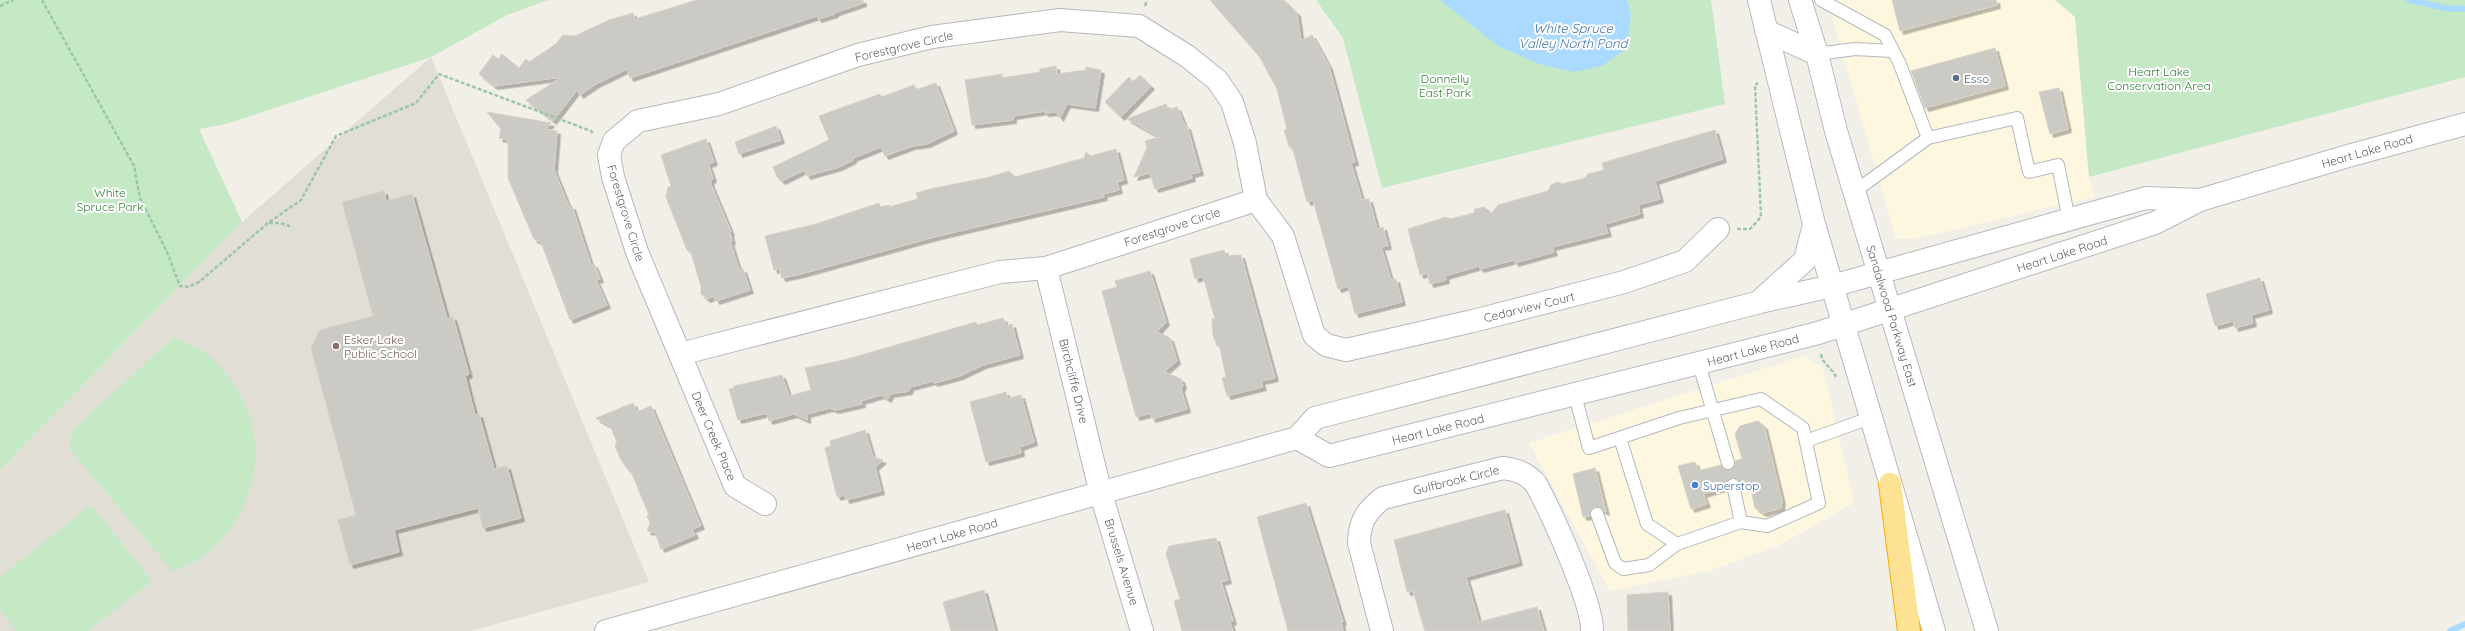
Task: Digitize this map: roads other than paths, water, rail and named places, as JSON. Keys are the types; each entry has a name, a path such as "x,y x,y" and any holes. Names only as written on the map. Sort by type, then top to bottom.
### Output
{"highway":[{"path":"1890,484 1910,631"}],"street":[{"path":"1759,0 1814,224 1934,631"},
{"name":"Sandalwood Parkway East","path":"1800,0 1817,54 1836,131 1854,192 1987,631"},
{"name":"Forestgrove Circle","path":"1256,200 1046,268 1000,272 680,354 637,252 613,177 609,155 614,141 638,121 719,104 858,56 932,37 1060,20 1139,26 1188,56 1217,80 1232,102 1245,143 1256,200 1283,236 1314,335 1326,345"},
{"path":"1766,31 1817,54"},
{"name":"Heart Lake Road","path":"1297,438 1329,456 1844,326 1890,309 2155,223 2200,200 2348,156 2465,124"},
{"name":"Heart Lake Road","path":"606,631 1101,494 1297,438 1314,418 1760,302 1832,286 2146,198 2200,200"},
{"path":"1760,302 1805,260 1814,224"},
{"name":"Cedarview Court","path":"1326,345 1346,350 1473,321 1624,282 1685,261 1718,229"},
{"name":"Birchcliffe Drive","path":"1046,268 1101,494"},
{"name":"Deer Creek Place","path":"680,354 735,486 765,504"},
{"name":"Gulfbrook Circle","path":"1382,631 1359,543 1359,528 1372,507 1384,498 1503,468 1516,469 1528,475 1540,491 1585,599 1592,622 1592,631"},
{"name":"Brussels Avenue","path":"1101,494 1142,631"}],"lane":[{"path":"1821,0 1885,35 1899,62 1928,138"},
{"path":"1817,54 1855,49 1892,50"},
{"path":"1854,192 1928,138 2017,118 2029,172 2058,165 2069,220"},
{"path":"1698,364 1728,463"},
{"path":"1575,395 1589,448 1679,418 1761,399 1803,428 1819,503 1767,526 1741,522 1677,544 1649,565 1624,569 1615,563 1597,514"},
{"path":"1806,441 1870,418"},
{"path":"1620,438 1646,524 1677,544"},
{"path":"1733,485 1741,522"}],"water":[{"name":"White Spruce Valley North Pond","path":"1440,0 1627,0 1631,14 1627,48 1602,66 1573,72 1539,64 1498,46"}],"waterway":[{"path":"2409,0 2445,8 2465,9"},
{"path":"2450,631 2465,624"}],"place":[{"name":"Esso","path":"1956,78"},
{"name":"Esker Lake Public School","path":"336,346"},
{"name":"Superstop","path":"1695,485"}],"park label":[{"name":"Heart Lake Conservation Area","path":"2159,78"},
{"name":"Donnelly East Park","path":"1445,85"},
{"name":"White Spruce Park","path":"110,199"}]}
